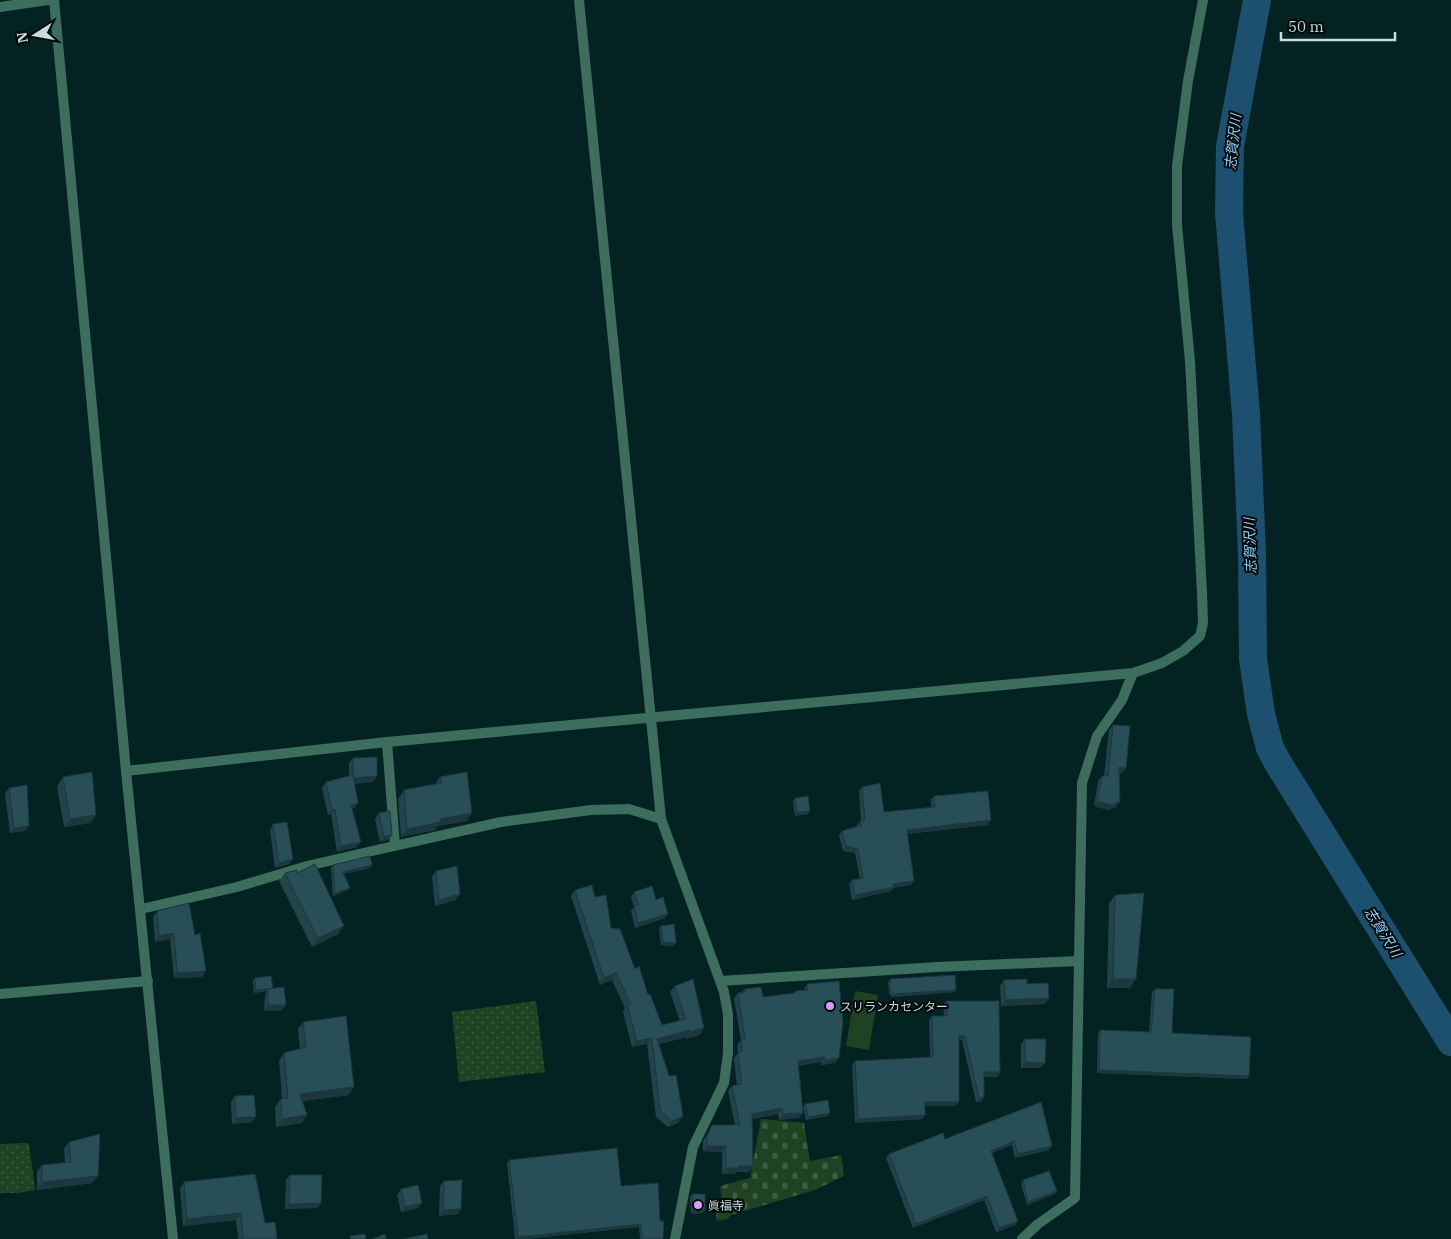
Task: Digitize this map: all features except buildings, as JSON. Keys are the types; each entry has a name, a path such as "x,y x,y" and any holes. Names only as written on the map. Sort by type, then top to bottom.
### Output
{"street":[{"path":"0,7 48,0"},
{"path":"54,0 126,771 173,1239"},
{"path":"579,0 661,819 724,992 728,1014 728,1053 724,1083 693,1147 675,1239"},
{"path":"126,771 387,742 1133,673 1162,663 1183,652 1200,636 1203,623 1190,361 1177,225 1178,166 1188,81 1203,0"},
{"path":"1022,1239 1038,1224 1075,1198 1082,783 1096,736 1122,700 1133,673"},
{"path":"387,742 395,845"},
{"path":"141,908 237,886 308,866 395,845 501,822 592,810 629,809 661,819"},
{"path":"720,981 1079,961"},
{"path":"0,994 148,981"}],"green space":[{"path":"855,991 878,995 869,1050 846,1046"},
{"path":"536,1001 545,1072 459,1082 452,1012"},
{"path":"761,1119 804,1123 810,1161 841,1155 844,1176 815,1190 717,1221 716,1212 723,1211 720,1186 750,1178"},
{"path":"29,1143 35,1190 18,1193 0,1193 0,1144"}],"waterway":[{"name":"志賀沢川","path":"1257,0 1230,146 1229,213 1246,414 1252,554 1253,659 1261,714 1270,748 1278,763 1451,1042"}],"place":[{"name":"スリランカセンター","path":"830,1006"},
{"name":"眞福寺","path":"698,1205"}]}
